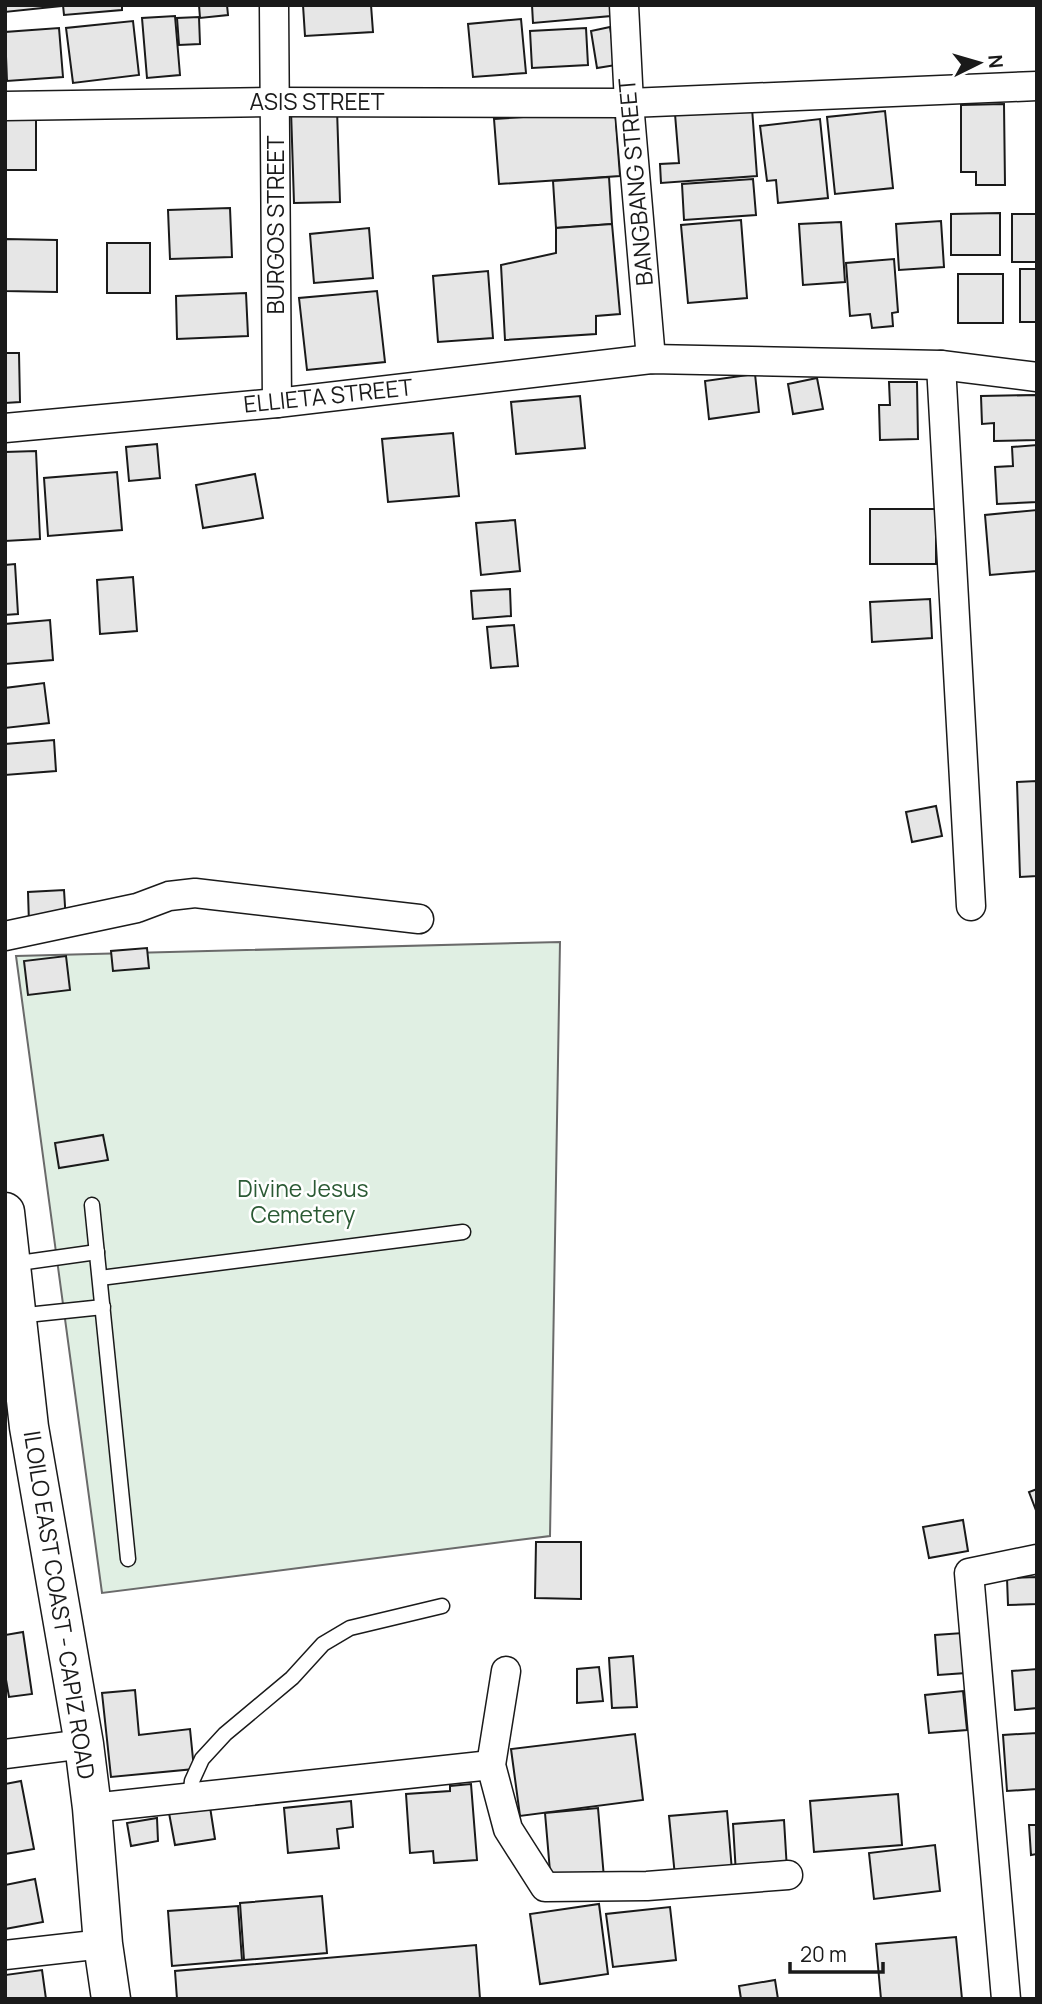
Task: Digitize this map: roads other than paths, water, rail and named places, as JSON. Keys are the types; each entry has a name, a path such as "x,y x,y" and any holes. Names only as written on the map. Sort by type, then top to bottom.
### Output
{"main road":[{"name":"ILOILO EAST COAST - CAPIZ ROAD","path":"5,1212 17,1316 23,1427 84,1744 103,1944 111,1999"}],"street":[{"name":"BURGOS STREET","path":"274,5 277,402"},
{"name":"BANGBANG STREET","path":"624,5 629,103 651,359"},
{"name":"ASIS STREET","path":"5,106 275,102 629,103 1037,86"},
{"name":"ELLIETA STREET","path":"5,428 277,402 651,359 941,365 1037,377"},
{"path":"941,365 971,906"},
{"path":"5,936 137,908 169,896 195,893 419,919"},
{"path":"1006,1999 969,1573 1037,1559"},
{"path":"506,1671 491,1765 508,1829 545,1887 647,1886 788,1875"},
{"path":"5,1754 84,1744"},
{"path":"92,1808 491,1765"},
{"path":"5,1955 103,1944"}],"lane":[{"path":"92,1205 128,1559"},
{"path":"100,1278 463,1232"},
{"path":"11,1264 97,1252"},
{"path":"17,1316 103,1307"},
{"path":"190,1797 192,1782 202,1759 225,1734 292,1678 323,1644 350,1628 443,1606"}],"park label":[{"name":"Divine Jesus Cemetery","path":"303,1202"}]}
